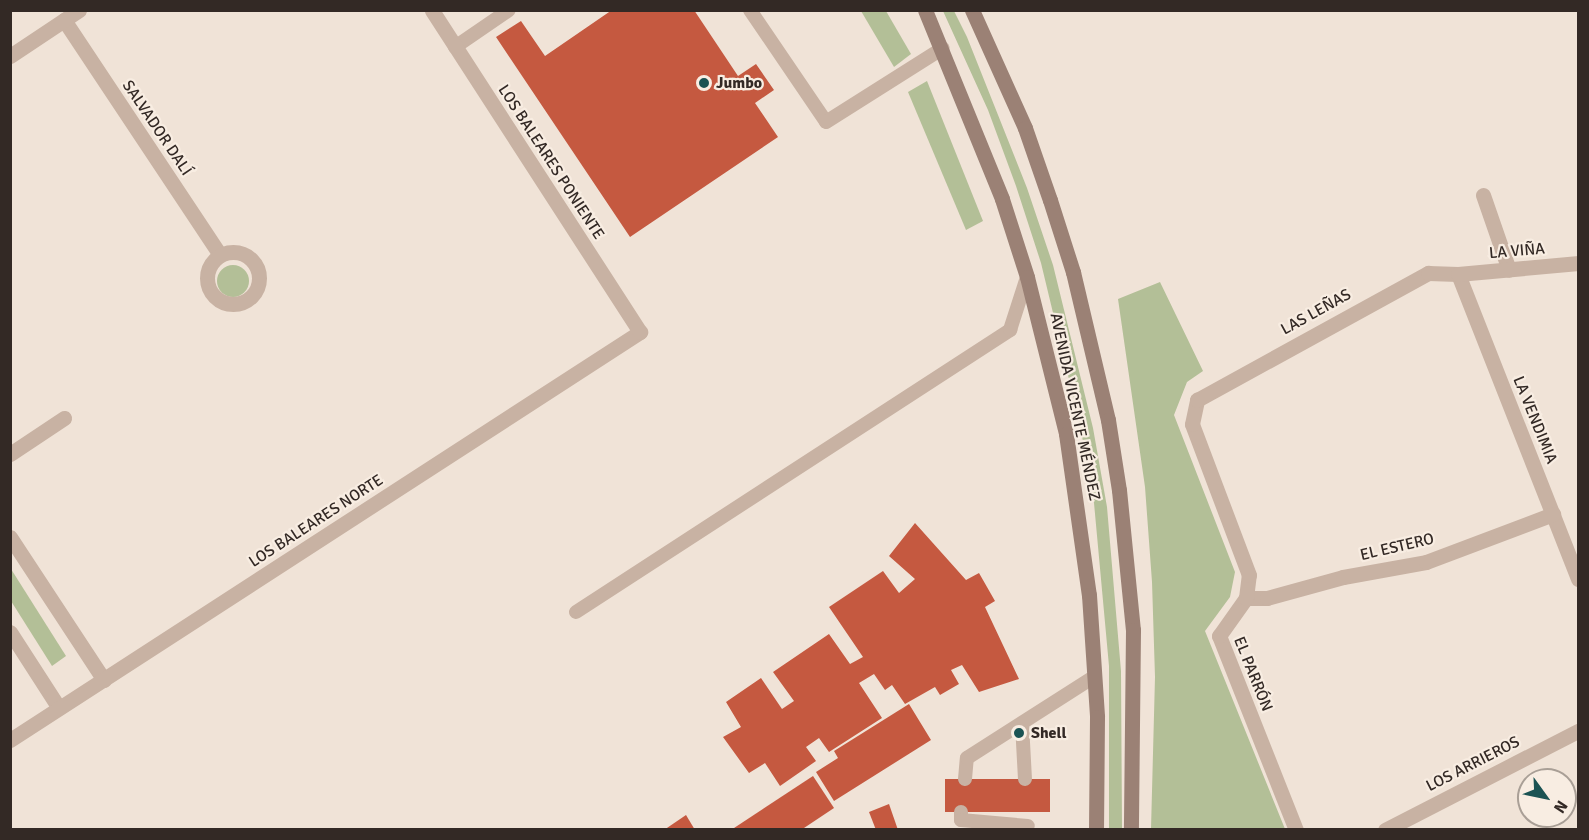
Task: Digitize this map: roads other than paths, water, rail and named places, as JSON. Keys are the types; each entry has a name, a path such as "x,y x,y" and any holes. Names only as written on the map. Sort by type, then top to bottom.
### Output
{"main road":[{"name":"AVENIDA VICENTE MÉNDEZ","path":"925,10 943,48 1002,200 1027,277 1066,434 1089,595 1095,676 1096,830"},
{"name":"AVENIDA VICENTE MÉNDEZ","path":"972,10 1024,128 1050,200 1073,272 1108,420 1119,490 1133,630 1131,830"}],"street":[{"path":"10,56 79,10"},
{"name":"LOS BALEARES PONIENTE","path":"432,10 640,332"},
{"name":"SALVADOR DALÍ","path":"64,21 220,255"},
{"path":"1483,195 1509,270"},
{"name":"LA VIÑA","path":"1458,274 1578,263"},
{"name":"LAS LEÑAS","path":"1246,598 1249,575 1192,424 1197,400 1405,282 1428,273 1458,274"},
{"name":"LA VENDIMIA","path":"1458,274 1578,579"},
{"name":"LOS BALEARES NORTE","path":"10,740 640,332"},
{"path":"10,454 64,418"},
{"name":"EL ESTERO","path":"1246,598 1267,598 1343,577 1426,562 1553,514"},
{"path":"10,537 104,680"},
{"name":"EL PARRÓN","path":"1246,598 1219,636 1296,830"},
{"path":"10,632 60,708"},
{"name":"LOS ARRIEROS","path":"1385,830 1578,731"}],"lane":[{"path":"455,47 509,10"},
{"path":"750,10 826,122 943,48"},
{"path":"576,612 1010,330 1027,277"},
{"path":"965,778 967,758 1095,676"},
{"path":"1022,724 1025,779"},
{"path":"961,812 961,820 1029,822"}],"place":[{"name":"Jumbo","path":"704,83"},
{"name":"Shell","path":"1019,733"}]}
